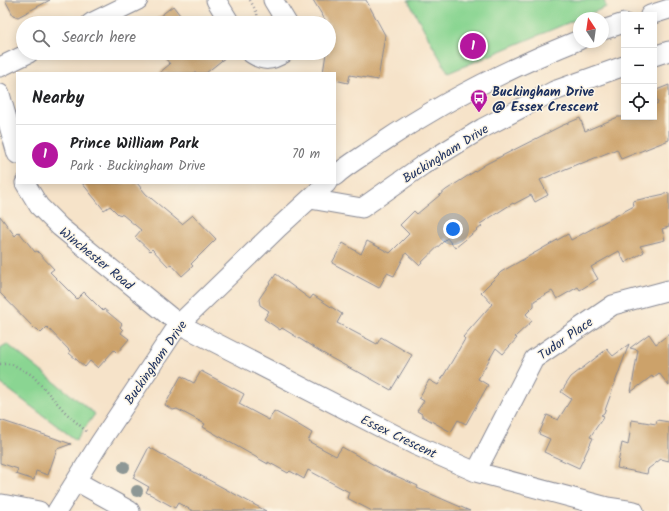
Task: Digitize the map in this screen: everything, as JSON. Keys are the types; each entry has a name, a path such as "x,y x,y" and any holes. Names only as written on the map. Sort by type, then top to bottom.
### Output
{"street":[{"path":"105,16 138,0"},
{"path":"216,0 226,16"},
{"path":"273,0 283,16"},
{"path":"657,13 669,9"},
{"path":"609,28 621,24"},
{"path":"336,175 398,132 466,92 536,58 573,43"},
{"path":"657,55 669,51"},
{"path":"0,67 16,59"},
{"name":"Buckingham Drive","path":"310,199 362,208 423,165 483,128 554,91 621,67"},
{"path":"0,94 16,150"},
{"name":"Winchester Road","path":"26,184 39,206 60,227 179,324"},
{"name":"Buckingham Drive","path":"57,511 99,444 179,324 279,227 326,184"},
{"name":"Tudor Place","path":"476,472 534,359 613,305 669,290"},
{"name":"Essex Crescent","path":"179,324 415,445 476,472 607,507 634,511"},
{"path":"76,481 130,511"},
{"path":"0,505 2,504 39,511"}],"path":[{"path":"250,0 257,16"},
{"path":"0,364 12,364 32,375 66,413 99,444"}],"green space":[{"path":"408,0 604,0 606,7 594,12 573,12 573,21 448,73"},
{"path":"7,344 95,414 76,440 0,383 0,348"}],"building":[{"path":"5,0 50,0 20,16 13,15"},
{"path":"313,0 366,0 385,35 378,80 350,75 348,83 336,80 336,72 323,72 325,60 336,60 336,16 323,16"},
{"path":"173,6 181,16 160,16"},
{"path":"167,60 222,60 207,72 160,72 170,64"},
{"path":"669,85 669,140 621,159 617,149 540,180 548,195 535,202 531,195 514,204 513,203 480,224 482,226 455,248 447,238 419,265 406,253 394,276 387,273 379,288 332,263 343,243 361,254 367,241 390,253 409,234 400,225 414,211 417,214 446,190 486,164 561,126 580,118 585,131 618,117 621,117 621,120 657,120 657,90"},
{"path":"83,184 138,184 146,194 182,224 193,215 216,239 191,264 193,266 182,276 171,264 168,266 152,249 150,251 135,237 141,230 123,215 118,214 110,206 104,210"},
{"path":"669,193 669,227 662,229 665,240 640,246 644,252 625,263 619,251 591,267 598,279 580,290 578,287 557,299 552,291 534,301 534,306 526,314 532,321 515,337 517,338 503,354 496,348 478,379 488,385 466,424 458,420 451,432 422,416 422,414 417,411 424,401 419,398 429,380 438,385 465,339 463,337 492,304 481,292 501,272 568,234 571,240 634,206 633,201"},
{"path":"0,216 15,236 19,232 35,252 37,251 54,269 50,272 77,299 84,292 103,311 104,309 122,324 120,327 123,330 121,333 129,339 117,353 114,350 98,368 90,361 85,367 69,353 70,351 47,327 41,333 35,329 0,293"},
{"path":"276,274 310,299 313,295 342,314 337,323 377,344 381,337 412,355 391,390 331,358 282,328 280,330 264,319 269,311 260,305 259,299"},
{"path":"649,334 656,344 669,334 669,386 659,373 653,378 652,376 631,392 638,350 630,348"},
{"path":"629,344 604,413 601,415 604,416 590,437 593,438 579,468 544,452 550,439 539,434 547,415 558,420 571,399 561,392 571,377 607,349 613,356"},
{"path":"201,371 244,394 239,404 269,420 274,411 312,433 308,441 336,456 342,447 383,470 418,486 417,488 470,511 372,511 347,498 349,492 308,470 304,479 290,471 288,473 268,462 268,464 203,427 205,424 177,409 173,410 165,405 181,376 194,383"},
{"path":"0,420 71,444 57,449 48,475 36,471 34,480 16,474 18,469 0,463"},
{"path":"632,420 656,424 657,420 669,422 669,461 661,459 648,469 647,474 617,468 622,443 628,445"},
{"path":"149,447 266,511 193,511 178,503 175,508 146,492 149,487 133,478"}],"place":[{"name":"Prince William Park","path":"473,46"},
{"name":"Buckingham Drive @ Essex Crescent","path":"479,113"}]}
